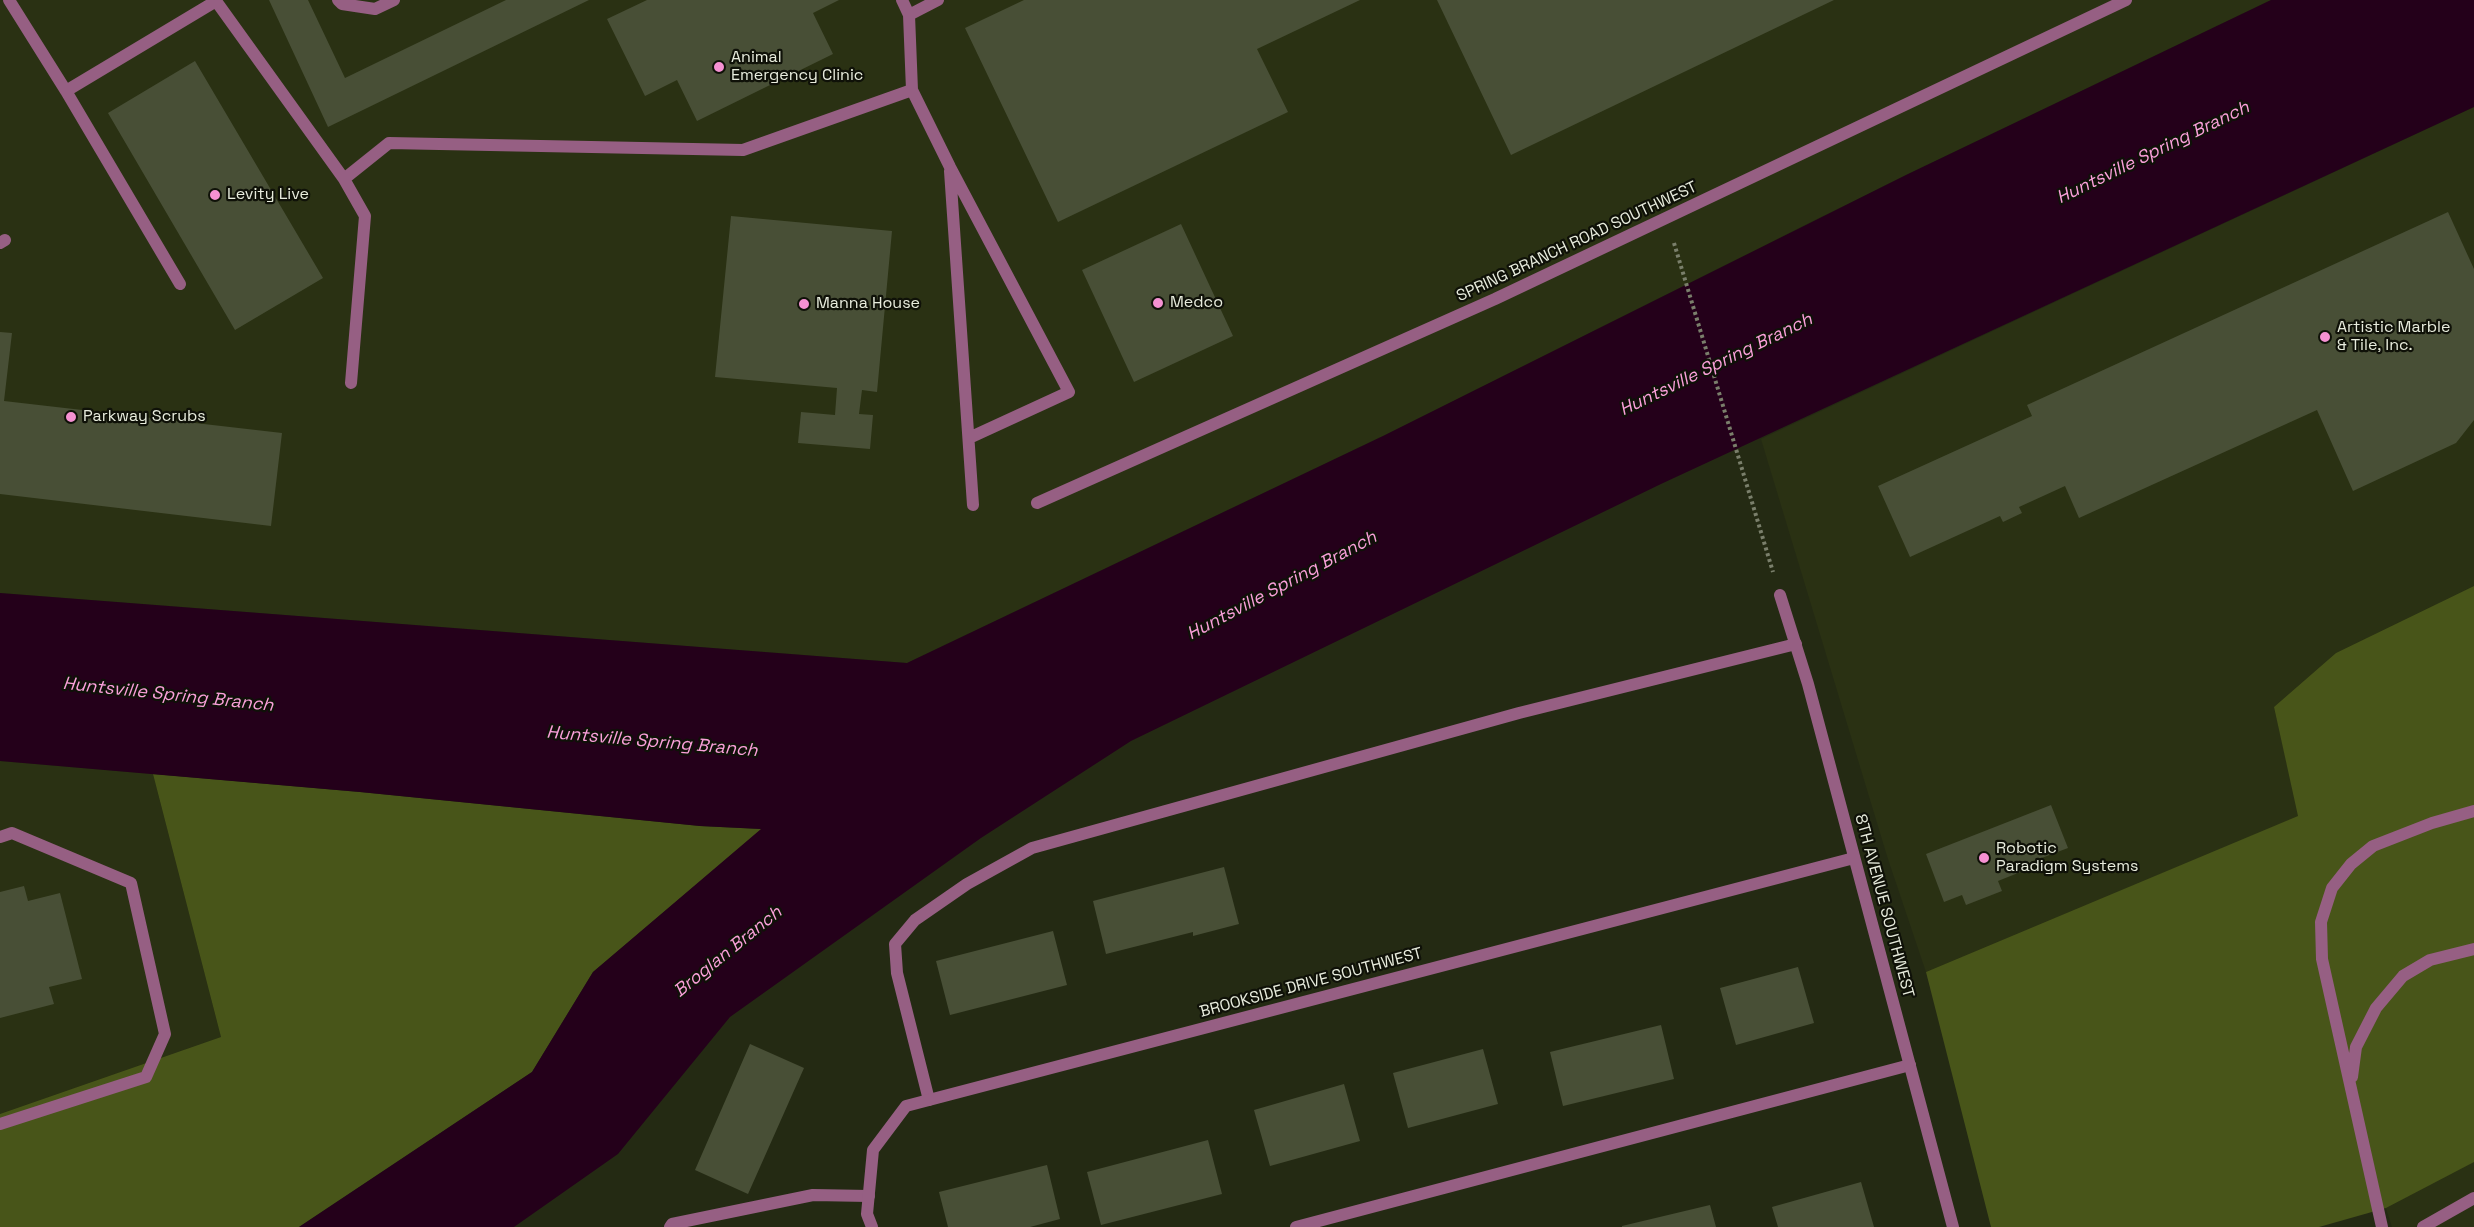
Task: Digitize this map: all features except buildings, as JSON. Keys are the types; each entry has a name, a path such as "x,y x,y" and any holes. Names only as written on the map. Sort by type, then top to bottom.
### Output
{"street":[{"path":"9,0 66,91 180,284"},
{"path":"338,0 342,4 375,9 394,0"},
{"path":"902,0 909,15 912,90 950,167 1069,392 969,438"},
{"path":"909,15 938,0"},
{"name":"SPRING BRANCH ROAD SOUTHWEST","path":"1037,503 1495,299 2126,0"},
{"path":"66,91 215,1 344,179 365,216 351,382"},
{"path":"344,179 389,143 743,150 912,90"},
{"path":"950,167 974,505"},
{"name":"8TH AVENUE SOUTHWEST","path":"1780,595 1796,644 1953,1227"},
{"path":"929,1100 897,973 895,944 915,920 967,884 1032,848 1519,713 1796,644"},
{"path":"2382,1227 2322,959 2321,922 2332,888 2351,864 2373,846 2432,823 2474,811"},
{"path":"0,837 12,833 132,883 165,1034 146,1077 0,1124"},
{"name":"BROOKSIDE DRIVE SOUTHWEST","path":"872,1227 867,1214 873,1150 906,1106 1854,858"},
{"path":"2351,1084 2356,1047 2376,1008 2403,976 2430,960 2474,950"},
{"path":"1296,1227 1910,1065"},
{"path":"670,1227 672,1224 813,1194 869,1196"},
{"path":"2424,1227 2474,1198"}],"path":[{"path":"1676,249 1780,595"}],"shaded area":[{"path":"0,0 2271,0 1906,175 1383,436 907,663 0,593"},
{"path":"2474,107 2474,586 2336,653 2274,707 2299,816 1926,972 1888,859 1761,439"},
{"path":"0,761 153,774 221,1037 0,1114"},
{"path":"2474,1161 2474,1227 2392,1227 2386,1208"}],"green space":[{"path":"2474,586 2474,1162 2386,1208 2319,1227 1991,1227 1926,972 2298,816 2274,707 2336,653"},
{"path":"153,774 700,826 762,829 593,972 532,1072 299,1227 0,1227 0,1114 221,1037"}],"water":[{"path":"2271,0 2474,0 2474,107 1661,484 1131,741 981,838 730,1017 618,1154 514,1227 299,1227 532,1072 593,972 761,829 700,826 360,792 0,761 0,593 907,663 1383,436 1906,175"}],"place":[{"name":"Animal Emergency Clinic","path":"719,67"},
{"name":"Levity Live","path":"215,195"},
{"name":"Medco","path":"1158,303"},
{"name":"Manna House","path":"804,304"},
{"name":"Artistic Marble & Tile, Inc.","path":"2325,337"},
{"name":"Parkway Scrubs","path":"71,417"},
{"name":"Robotic Paradigm Systems","path":"1984,858"}],"water label":[{"name":"Huntsville Spring Branch","path":"2153,153"},
{"name":"Huntsville Spring Branch","path":"1716,365"},
{"name":"Huntsville Spring Branch","path":"1282,586"},
{"name":"Huntsville Spring Branch","path":"168,695"},
{"name":"Huntsville Spring Branch","path":"652,742"},
{"name":"Broglan Branch","path":"728,952"}]}
